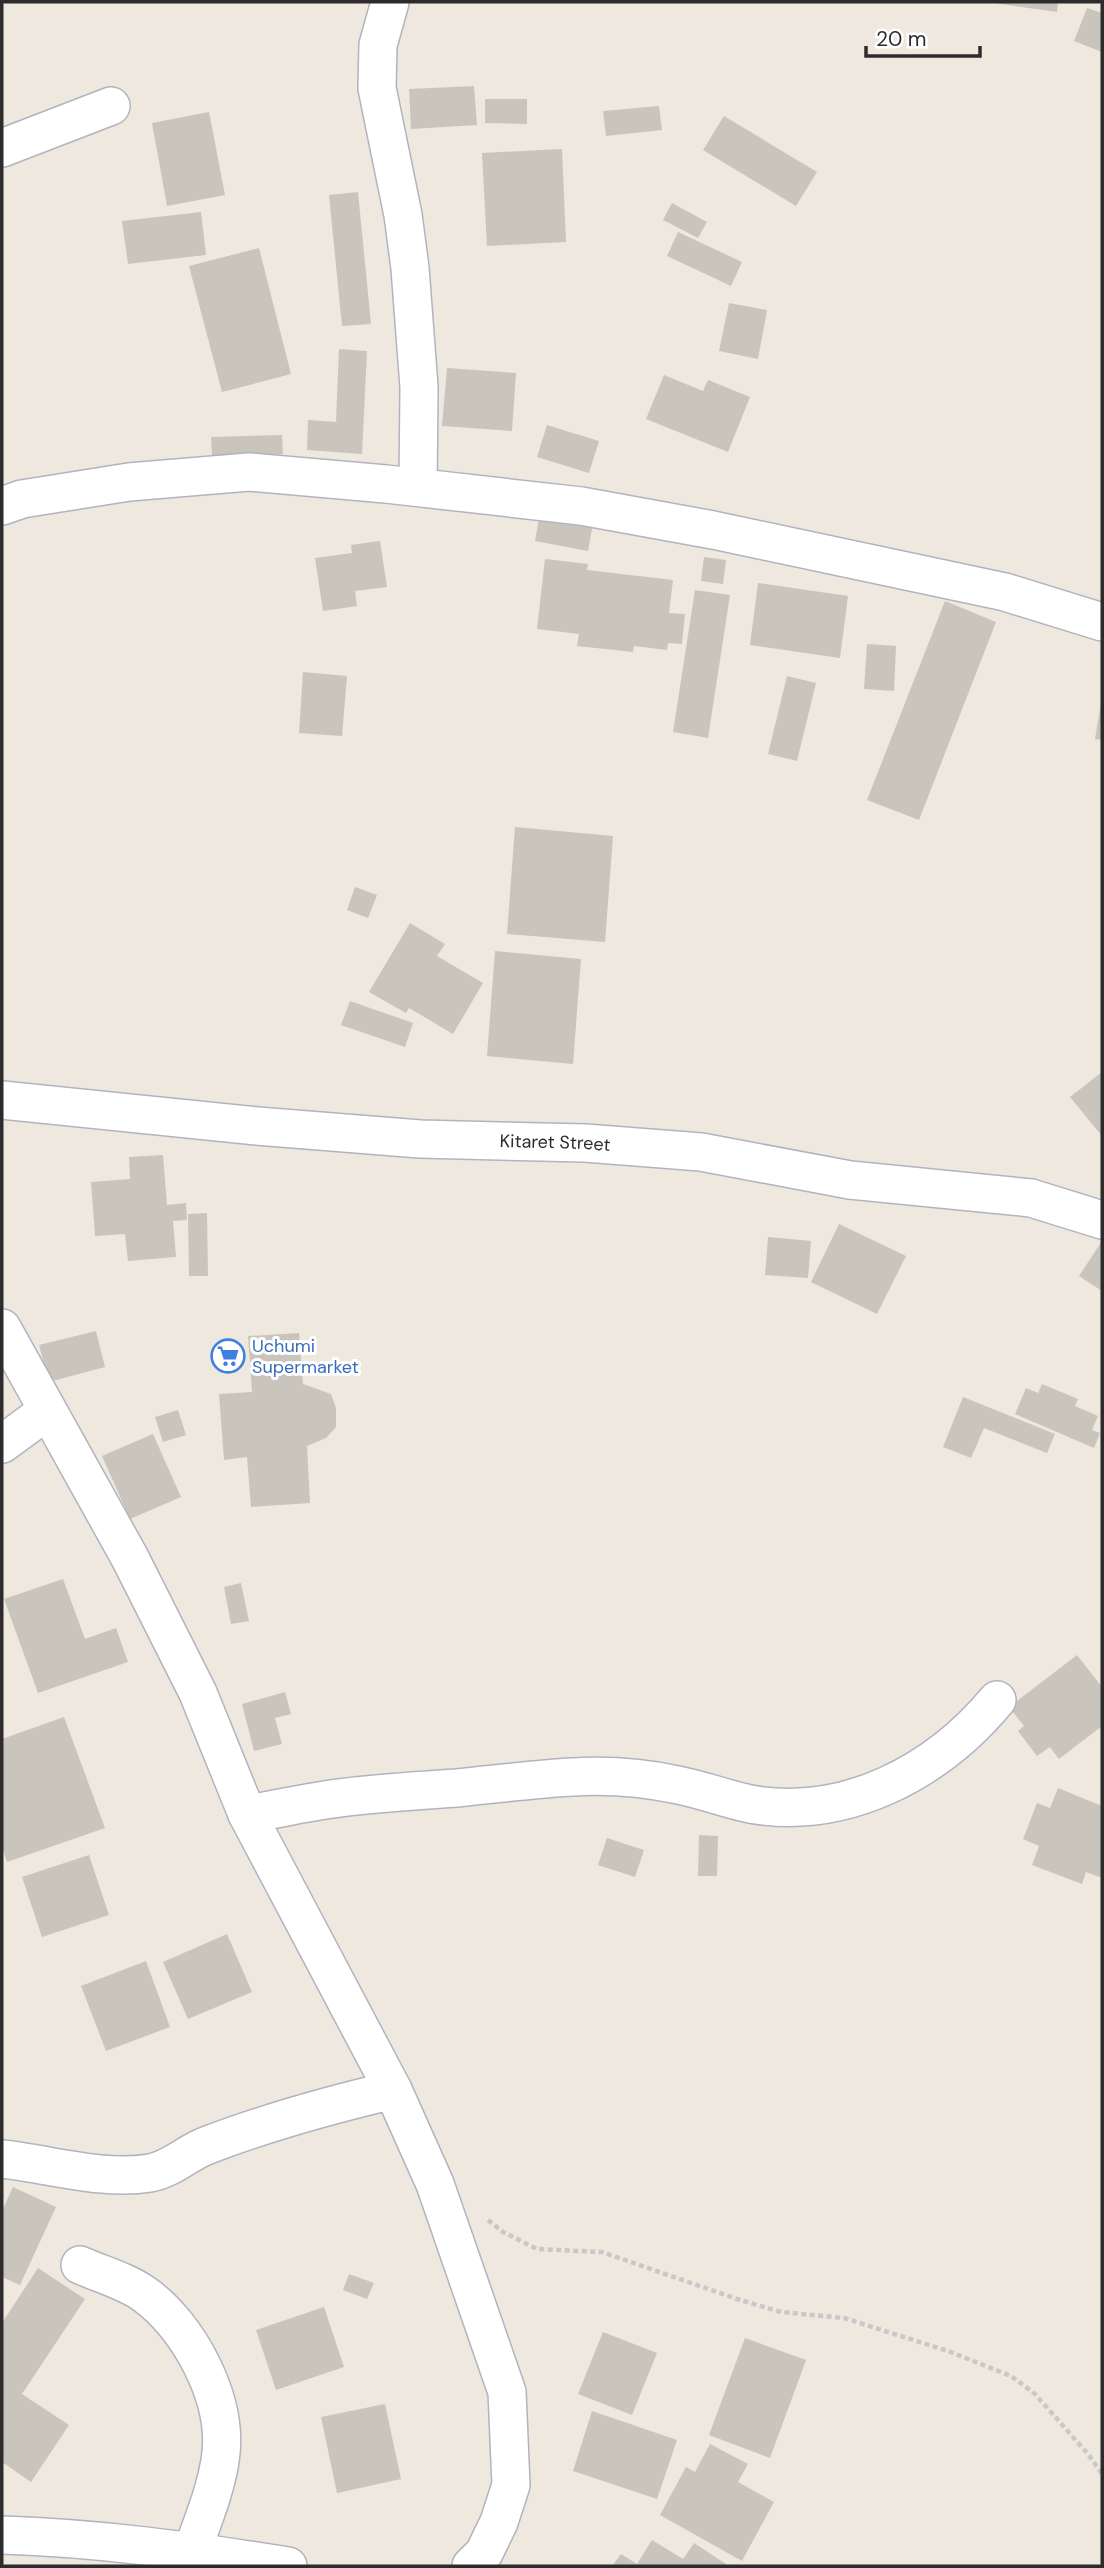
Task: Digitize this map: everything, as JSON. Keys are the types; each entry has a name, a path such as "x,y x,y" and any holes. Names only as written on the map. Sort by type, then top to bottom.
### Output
{"street":[{"path":"390,2 378,45 377,89 403,215 410,268 419,387 418,487"},
{"path":"2,148 111,106"},
{"path":"2,506 22,499 129,482 249,472 418,487 581,506 713,530 1005,592 1102,622"},
{"name":"Kitaret Street","path":"2,1100 257,1126 420,1139 585,1143 701,1152 850,1180 1031,1198 1102,1220"},
{"path":"2,1328 130,1558 198,1693 247,1814 393,2090 435,2184 507,2392 511,2484 484,2553 471,2566"},
{"path":"2,1444 47,1411"},
{"path":"247,1814 376,1794 575,1777 635,1779 676,1784 751,1804 812,1807 850,1800 899,1781 929,1763 953,1744 979,1721 997,1700"},
{"path":"2,2160 80,2171 152,2173 205,2146 313,2110 393,2090"},
{"path":"80,2265 143,2293 183,2332 209,2380 218,2410 222,2452 208,2507 192,2551"},
{"path":"2,2535 48,2536 192,2551 288,2566"}],"path":[{"path":"481,2215 503,2232 537,2249 602,2252 782,2312 844,2318 913,2339 1011,2376 1035,2394 1088,2454 1102,2474"}],"building":[{"path":"987,2 1058,2 1057,12"},
{"path":"1087,8 1102,13 1102,52 1074,41"},
{"path":"474,86 477,125 411,129 409,89"},
{"path":"485,99 527,99 527,124 485,123"},
{"path":"659,106 662,130 606,136 603,111"},
{"path":"209,112 225,195 167,206 152,123"},
{"path":"724,116 817,172 796,206 703,150"},
{"path":"562,149 566,242 487,246 482,153"},
{"path":"358,192 371,324 342,326 329,195"},
{"path":"672,203 707,222 698,238 663,220"},
{"path":"201,212 206,255 128,264 122,221"},
{"path":"678,232 742,262 731,286 667,256"},
{"path":"259,248 291,374 222,392 189,266"},
{"path":"729,303 767,310 758,359 719,351"},
{"path":"339,349 367,351 362,454 307,450 308,420 336,422"},
{"path":"447,368 516,373 512,431 442,426"},
{"path":"664,375 703,391 708,380 750,397 728,452 646,419"},
{"path":"547,425 599,441 589,473 537,457"},
{"path":"282,435 283,454 212,456 211,437"},
{"path":"541,508 594,517 588,551 535,541"},
{"path":"380,541 387,587 355,591 357,606 323,611 315,558 352,553 351,545"},
{"path":"704,557 726,560 723,584 701,581"},
{"path":"545,559 588,564 587,570 673,580 669,613 685,614 682,644 668,643 667,650 634,646 633,652 577,646 579,634 537,629"},
{"path":"758,583 848,596 840,658 750,645"},
{"path":"695,590 730,595 708,738 673,732"},
{"path":"945,601 996,622 919,820 867,800"},
{"path":"867,644 896,646 894,691 864,689"},
{"path":"303,672 347,676 342,736 299,733"},
{"path":"787,676 816,683 797,761 768,754"},
{"path":"1102,704 1102,740 1095,739"},
{"path":"515,827 613,836 605,942 507,934"},
{"path":"355,887 377,895 368,918 347,910"},
{"path":"410,923 445,944 437,956 483,983 453,1034 409,1008 406,1013 369,992"},
{"path":"495,951 581,959 573,1064 487,1056"},
{"path":"350,1001 413,1023 405,1047 341,1025"},
{"path":"1102,1072 1102,1136 1070,1097"},
{"path":"163,1155 167,1205 186,1203 187,1220 173,1221 176,1257 128,1261 125,1234 95,1236 91,1182 130,1179 129,1157"},
{"path":"207,1213 208,1276 189,1276 188,1214"},
{"path":"839,1224 906,1256 877,1314 811,1282"},
{"path":"768,1237 811,1241 808,1278 765,1275"},
{"path":"1102,1241 1102,1291 1079,1276"},
{"path":"96,1331 105,1367 49,1382 39,1345"},
{"path":"299,1333 303,1384 331,1394 336,1408 336,1427 326,1438 307,1446 310,1503 251,1507 247,1457 224,1460 219,1394 252,1392 248,1336"},
{"path":"1042,1384 1078,1399 1075,1406 1098,1416 1092,1430 1100,1433 1094,1448 1015,1414 1026,1388 1038,1393"},
{"path":"963,1397 1055,1434 1047,1453 984,1428 971,1458 943,1447"},
{"path":"178,1410 186,1435 163,1442 155,1417"},
{"path":"153,1434 181,1497 130,1519 102,1456"},
{"path":"63,1579 85,1639 116,1628 128,1662 38,1693 4,1599"},
{"path":"241,1583 249,1621 231,1624 224,1587"},
{"path":"1077,1655 1102,1687 1102,1726 1059,1759 1050,1747 1037,1756 1018,1731 1024,1726 1009,1707"},
{"path":"285,1692 291,1714 275,1718 282,1744 254,1751 242,1704"},
{"path":"64,1717 105,1828 7,1862 2,1847 2,1739"},
{"path":"1058,1788 1102,1806 1102,1878 1086,1872 1082,1884 1032,1865 1039,1846 1023,1839 1037,1803 1050,1808"},
{"path":"699,1835 718,1836 717,1876 698,1876"},
{"path":"607,1838 644,1850 635,1877 598,1865"},
{"path":"89,1855 109,1915 42,1937 22,1877"},
{"path":"227,1934 252,1992 188,2019 163,1962"},
{"path":"146,1961 170,2027 106,2051 81,1986"},
{"path":"13,2187 56,2207 20,2285 2,2277 2,2211"},
{"path":"38,2268 85,2299 22,2394 69,2425 31,2482 2,2462 2,2323"},
{"path":"349,2274 374,2283 367,2299 343,2290"},
{"path":"324,2307 344,2367 276,2390 256,2330"},
{"path":"603,2332 657,2353 632,2415 578,2394"},
{"path":"745,2338 806,2360 770,2458 709,2435"},
{"path":"385,2404 401,2479 337,2493 321,2417"},
{"path":"592,2411 677,2440 657,2499 573,2471"},
{"path":"710,2444 748,2464 738,2482 774,2502 742,2561 660,2515 686,2467 695,2472"},
{"path":"652,2540 683,2559 694,2543 729,2566 612,2566 621,2554 637,2564"}],"place":[{"name":"Uchumi Supermarket","path":"228,1356"}]}
